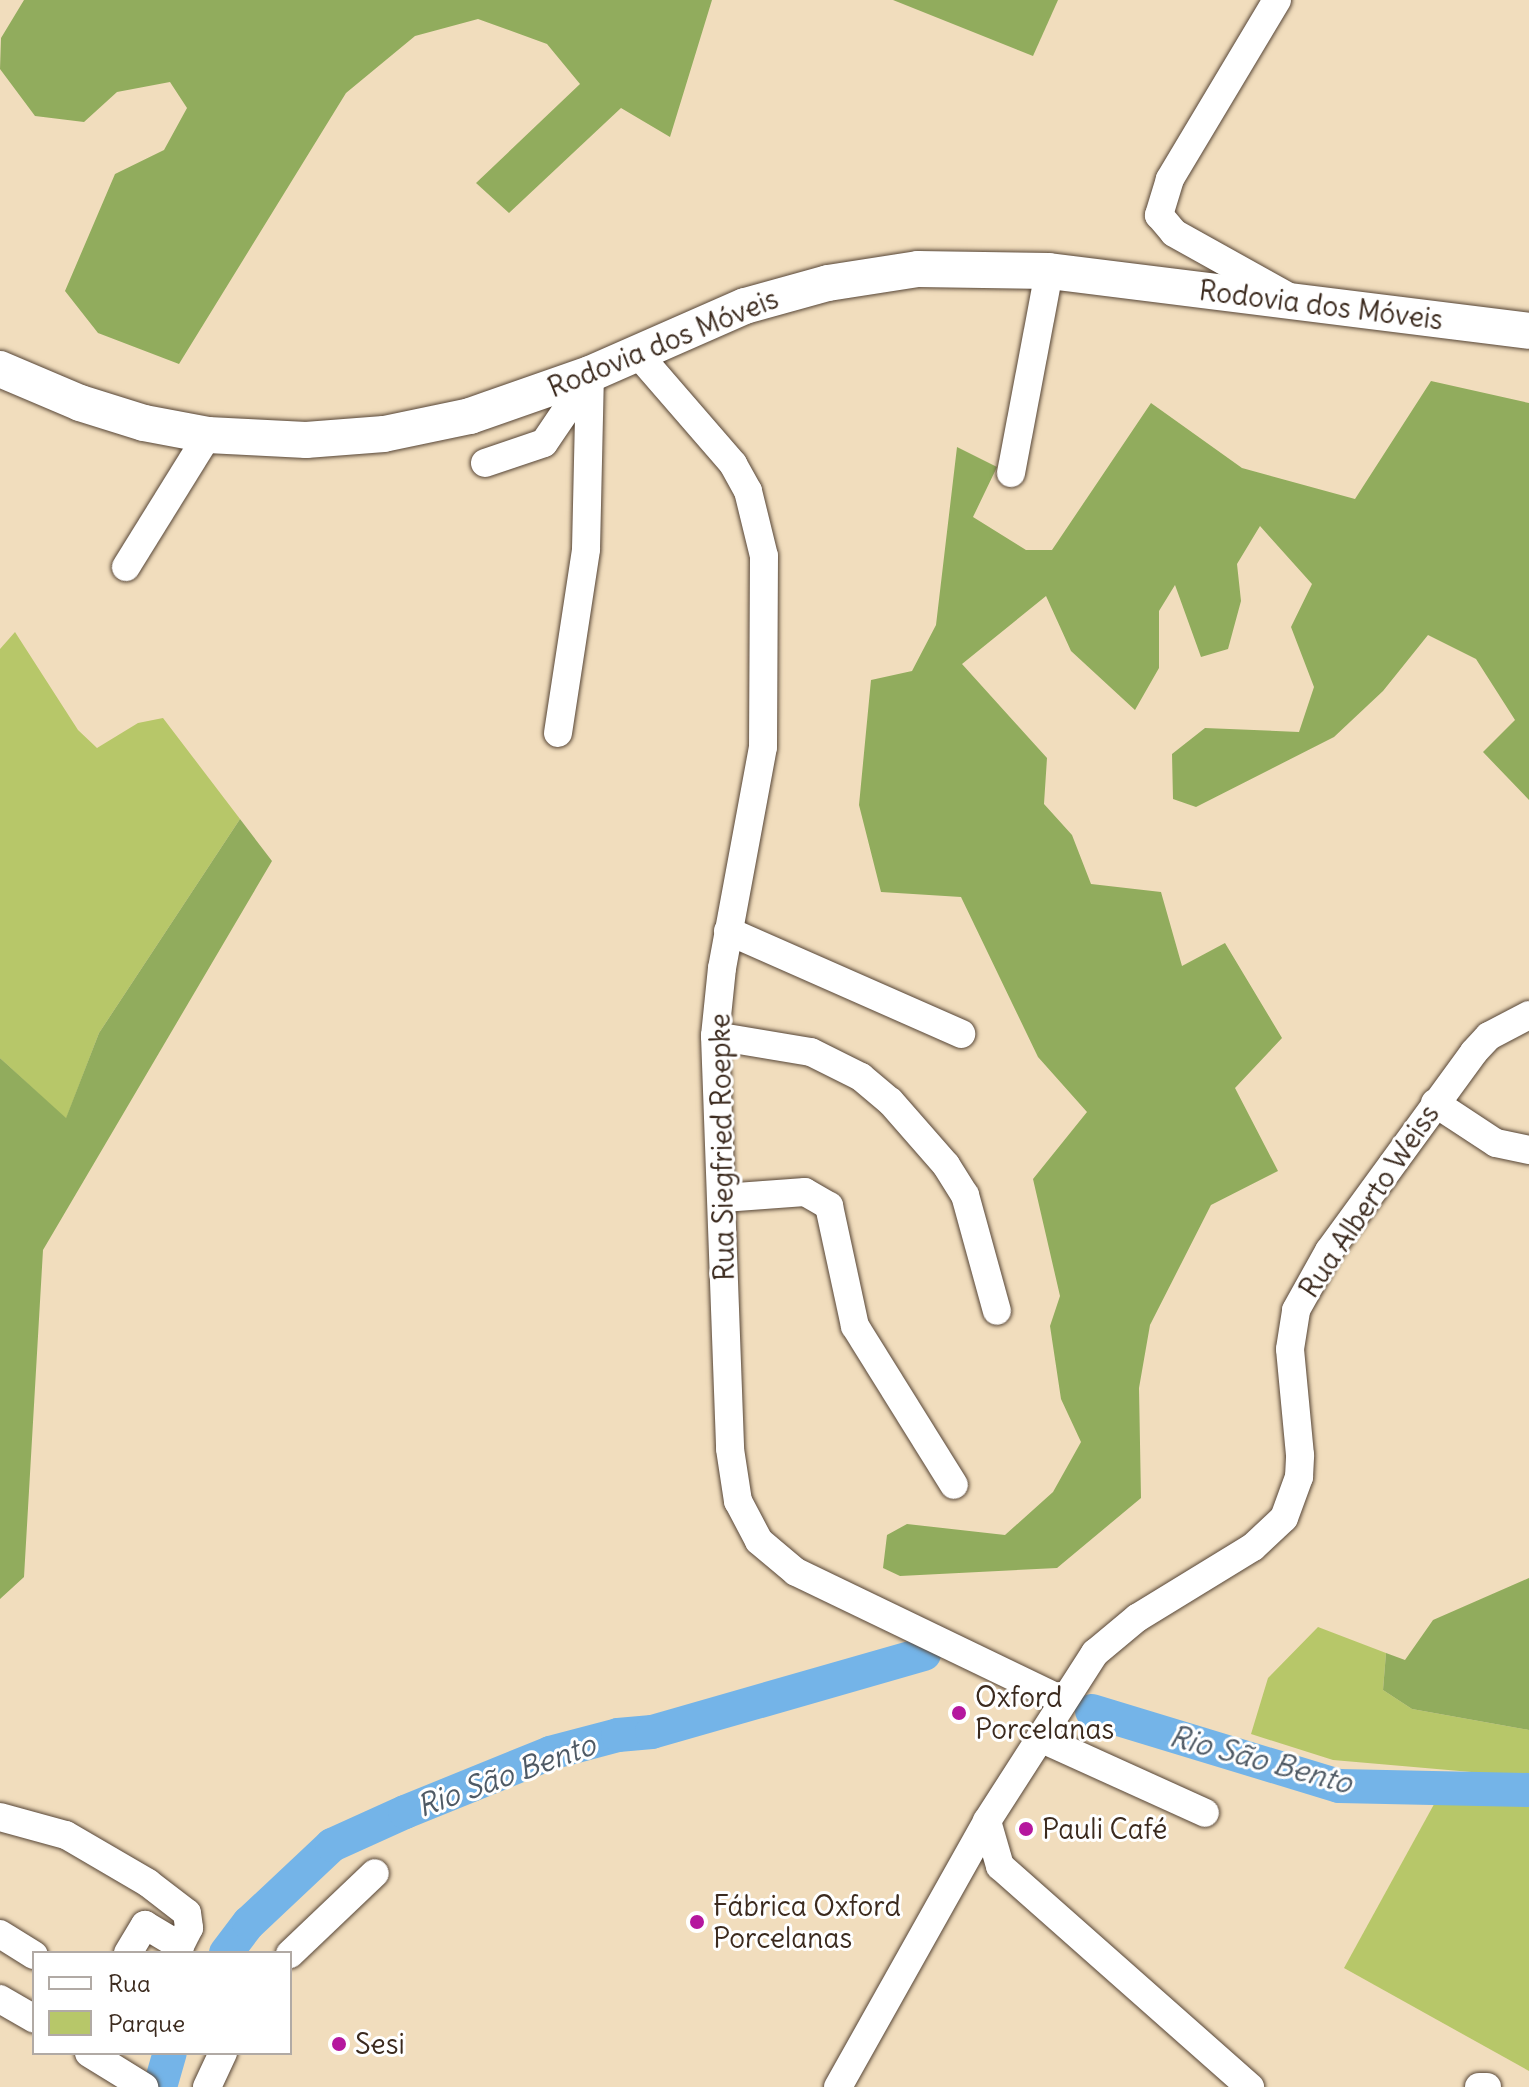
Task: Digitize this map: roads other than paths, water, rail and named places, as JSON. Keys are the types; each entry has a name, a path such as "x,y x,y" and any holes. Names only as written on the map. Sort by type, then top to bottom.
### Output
{"main road":[{"name":"Rodovia dos Móveis","path":"0,369 110,414 208,435 306,440 412,429 502,406 590,374 745,306 828,283 918,269 1049,271 1529,331"}],"street":[{"path":"1277,0 1162,194 1159,215 1187,241 1300,303"},
{"path":"1011,473 1049,271"},
{"name":"Rua Siegfried Roepke","path":"637,353 733,464 748,491 764,556 763,747 728,931 715,1036 732,1477 746,1522 759,1541 796,1572 1062,1700"},
{"path":"485,463 544,443 590,374"},
{"path":"558,733 586,549 590,374"},
{"path":"126,567 208,435"},
{"path":"728,931 961,1034"},
{"name":"Rua Alberto Weiss","path":"838,2087 987,1821 1062,1700 1112,1637 1253,1547 1284,1518 1299,1477 1290,1349 1296,1310 1329,1251 1435,1103 1489,1036 1529,1015"},
{"path":"715,1036 811,1052 854,1072 890,1101 946,1165 965,1195 997,1311"},
{"path":"1435,1103 1496,1143 1529,1150"},
{"path":"723,1198 805,1192 829,1206 855,1326 954,1485"},
{"path":"1040,1738 1205,1813"},
{"path":"0,1817 66,1835 148,1883 187,1913 189,1928 178,1949 145,1925 129,1951"},
{"path":"987,1821 1000,1866 1250,2087"},
{"path":"961,1871 1000,1866"},
{"path":"292,1952 375,1873"},
{"path":"0,1934 32,1954"},
{"path":"1,2001 32,2018"},
{"path":"92,2055 131,2077"},
{"path":"207,2087 222,2055"},
{"path":"1479,2087 1487,2087"}],"waterway":[{"name":"Rio São Bento","path":"228,1951 249,1923 332,1845 405,1812 550,1753 618,1735 652,1732 924,1654"},
{"name":"Rio São Bento","path":"1092,1711 1339,1786 1529,1790"},
{"name":"Rio São Bento","path":"160,2087 169,2055"}],"place":[{"name":"Oxford Porcelanas","path":"959,1713"},
{"name":"Pauli Café","path":"1026,1829"},
{"name":"Fábrica Oxford Porcelanas","path":"697,1922"},
{"name":"Sesi","path":"339,2044"}]}
